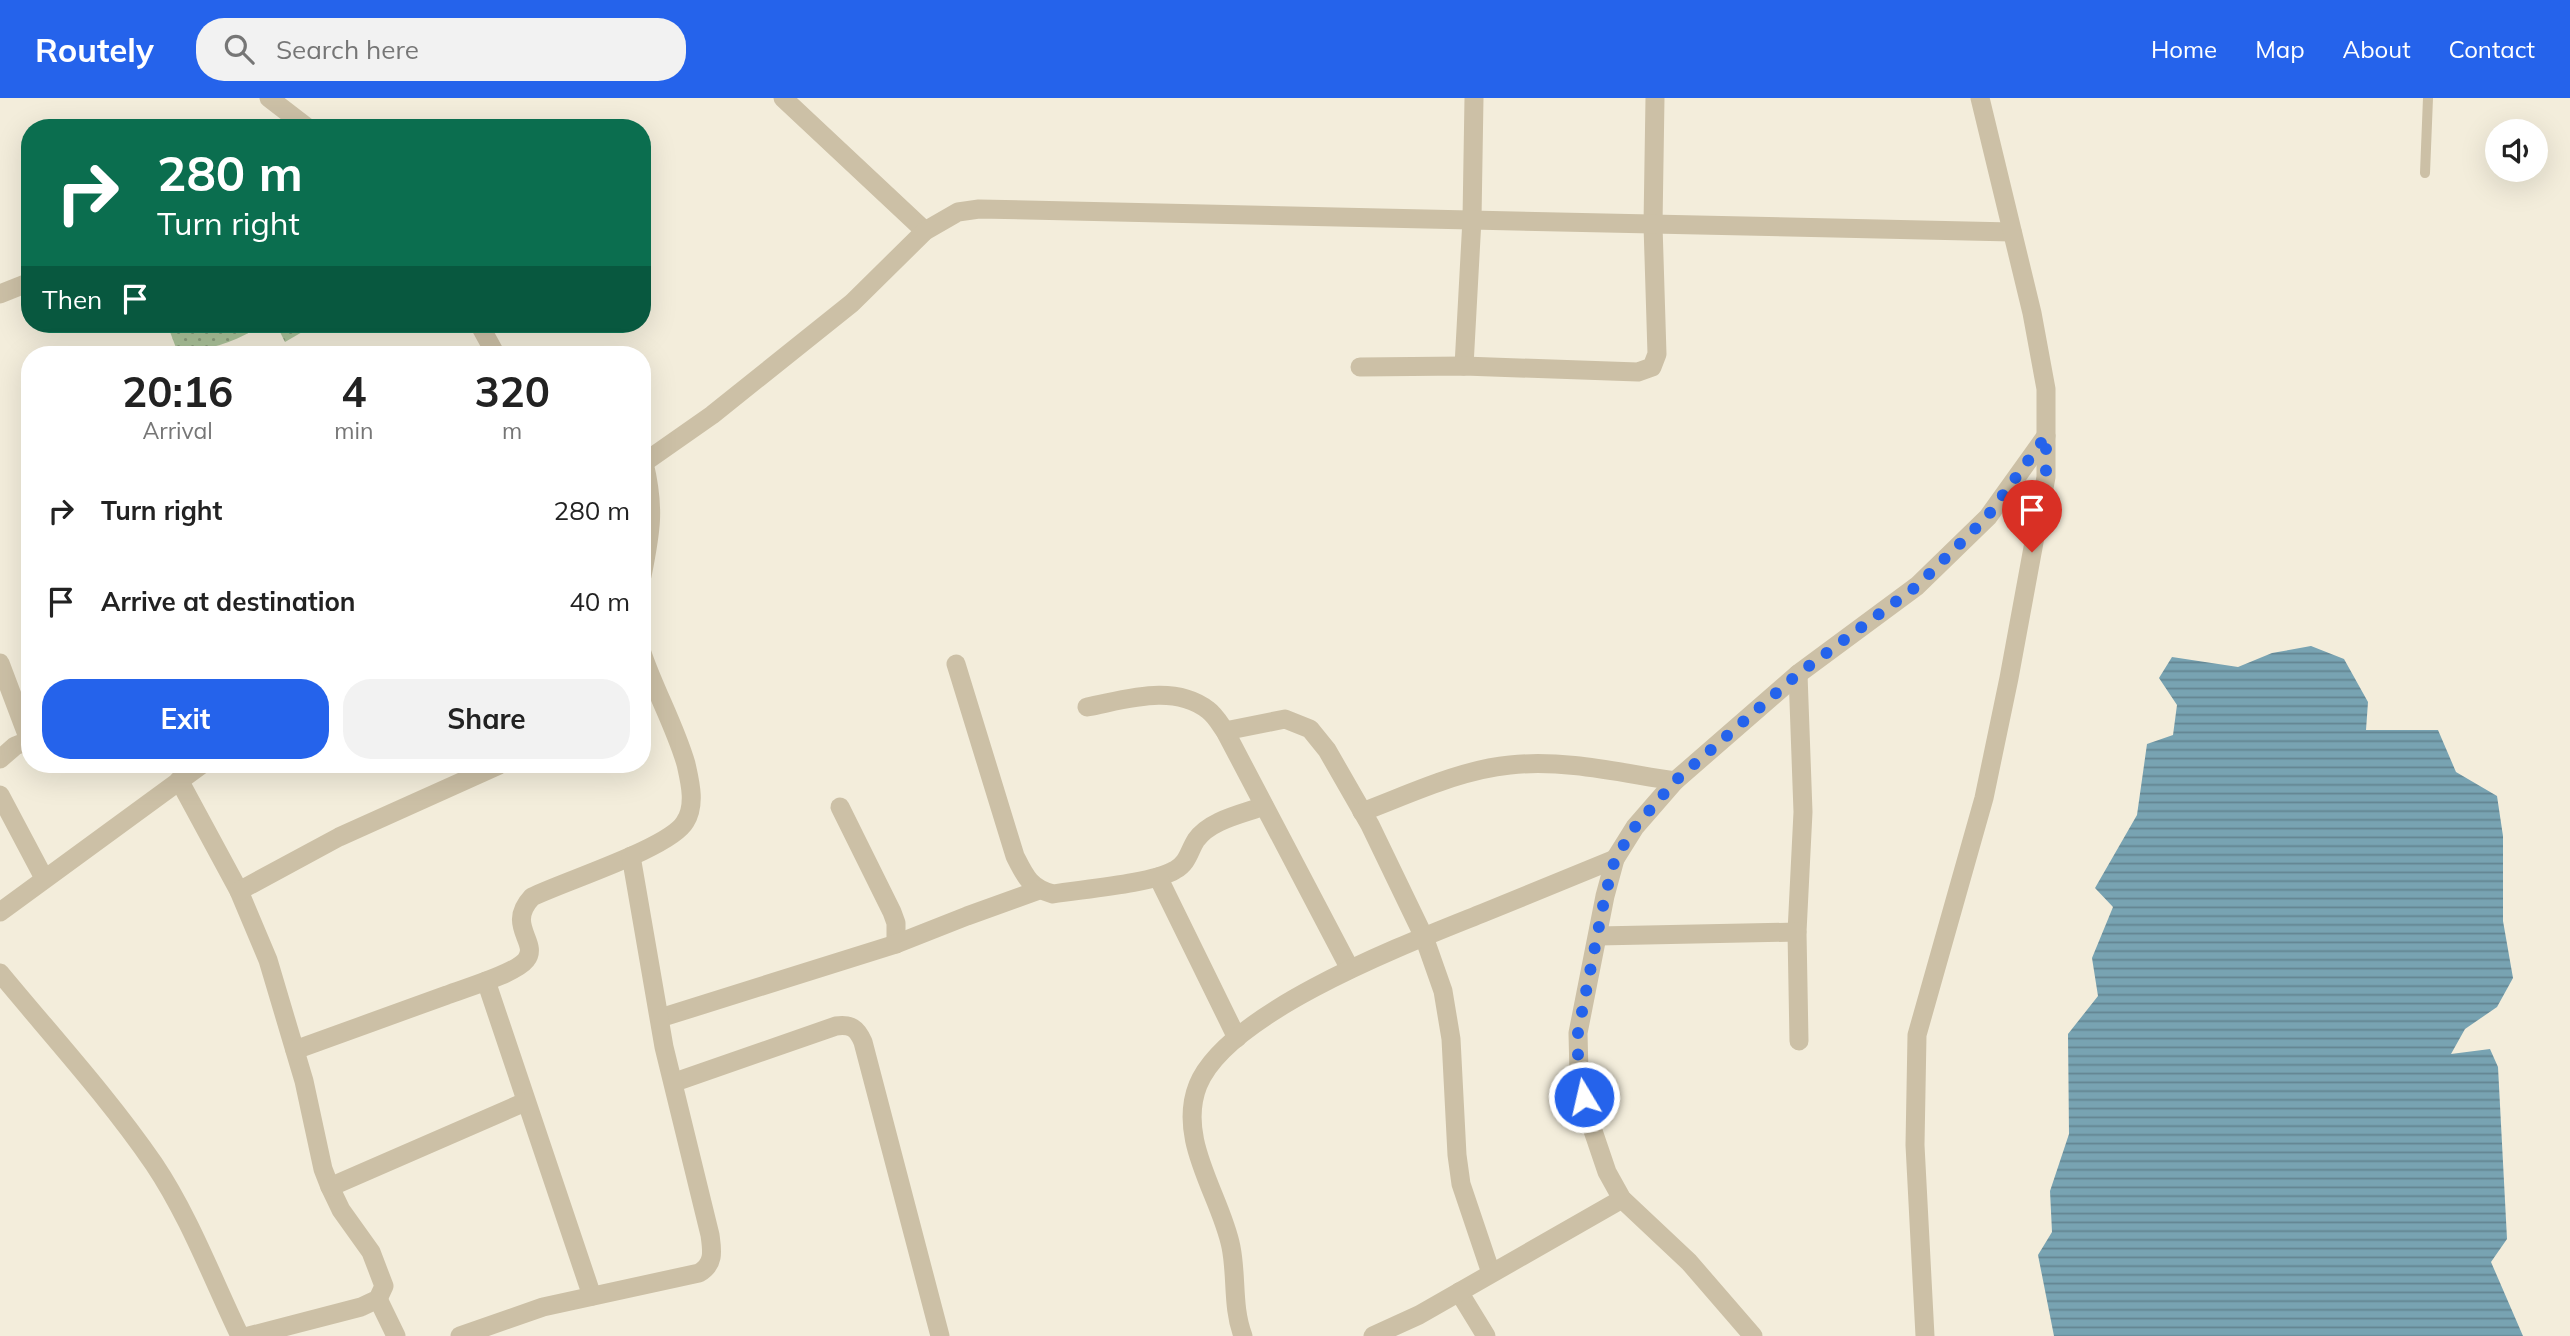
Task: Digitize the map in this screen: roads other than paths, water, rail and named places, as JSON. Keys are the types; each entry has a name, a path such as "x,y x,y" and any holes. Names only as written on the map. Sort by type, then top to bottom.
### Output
{"street":[{"path":"269,98 296,119"},
{"path":"783,98 925,231"},
{"path":"1464,366 1472,219 1474,98"},
{"path":"1360,367 1464,366 1638,372 1652,367 1657,354 1653,225 1655,98"},
{"path":"1925,1336 1915,1145 1917,1035 1984,798 2046,477 2046,389 2032,313 1980,98"},
{"path":"651,458 712,415 852,303 925,231 958,212 979,209 2012,232"},
{"path":"0,294 21,286"},
{"path":"1753,1336 1689,1262 1622,1199 1607,1172 1596,1140 1578,1075 1578,1032 1615,859 1635,827 1675,781 1798,674 1917,586 1987,517 2046,436"},
{"path":"651,498 651,532"},
{"path":"0,663 21,719"},
{"path":"956,664 1015,856 1027,880 1039,890 1053,894 1158,877 1176,870 1186,861 1197,839 1205,832 1223,820 1264,806"},
{"path":"1798,674 1802,812 1797,932 1799,1041"},
{"path":"1087,707 1159,694 1198,703 1211,712 1225,731 1350,969"},
{"path":"295,1050 486,981 520,966 528,958 530,949 520,916 523,906 531,897 631,856 677,833 687,819 692,796 685,763 651,696"},
{"path":"1225,731 1285,719 1310,729 1327,750 1362,811 1424,937 1443,991 1451,1039 1461,1184 1491,1273"},
{"path":"0,759 21,743"},
{"path":"1362,811 1458,776 1510,765 1567,764 1675,781"},
{"path":"0,912 189,773"},
{"path":"239,891 339,836 481,773"},
{"path":"178,780 239,891 268,960 315,1121 323,1169 341,1210 372,1252 384,1286 377,1300 361,1307 249,1336"},
{"path":"0,795 44,878"},
{"path":"840,807 892,912 896,923 897,944"},
{"path":"460,1336 543,1307 699,1273 706,1269 710,1262 710,1235 675,1082 664,1047 631,856"},
{"path":"1243,1336 1234,1304 1234,1259 1228,1228 1198,1153 1193,1116 1198,1086 1210,1065 1237,1038 1323,982 1424,937 1615,859"},
{"path":"1158,877 1237,1038"},
{"path":"660,1018 897,944 1039,890"},
{"path":"1598,936 1797,932"},
{"path":"0,973 155,1165 181,1212 240,1336"},
{"path":"486,981 592,1296"},
{"path":"675,1082 836,1026 849,1025 854,1028 863,1042 940,1336"},
{"path":"330,1187 525,1102"},
{"path":"1373,1336 1419,1315 1622,1199"},
{"path":"1459,1292 1486,1336"},
{"path":"377,1300 396,1336"}],"lane":[{"path":"2426,173 2428,98"}],"water":[{"path":"2311,646 2344,659 2368,702 2366,730 2438,730 2456,772 2497,796 2503,836 2503,921 2513,978 2497,1007 2465,1029 2451,1054 2490,1049 2498,1067 2507,1239 2491,1262 2523,1336 2054,1336 2038,1255 2052,1232 2050,1191 2069,1134 2068,1034 2098,996 2092,958 2113,907 2095,888 2137,815 2147,744 2173,735 2177,705 2159,678 2172,657 2238,667 2272,653"}]}
